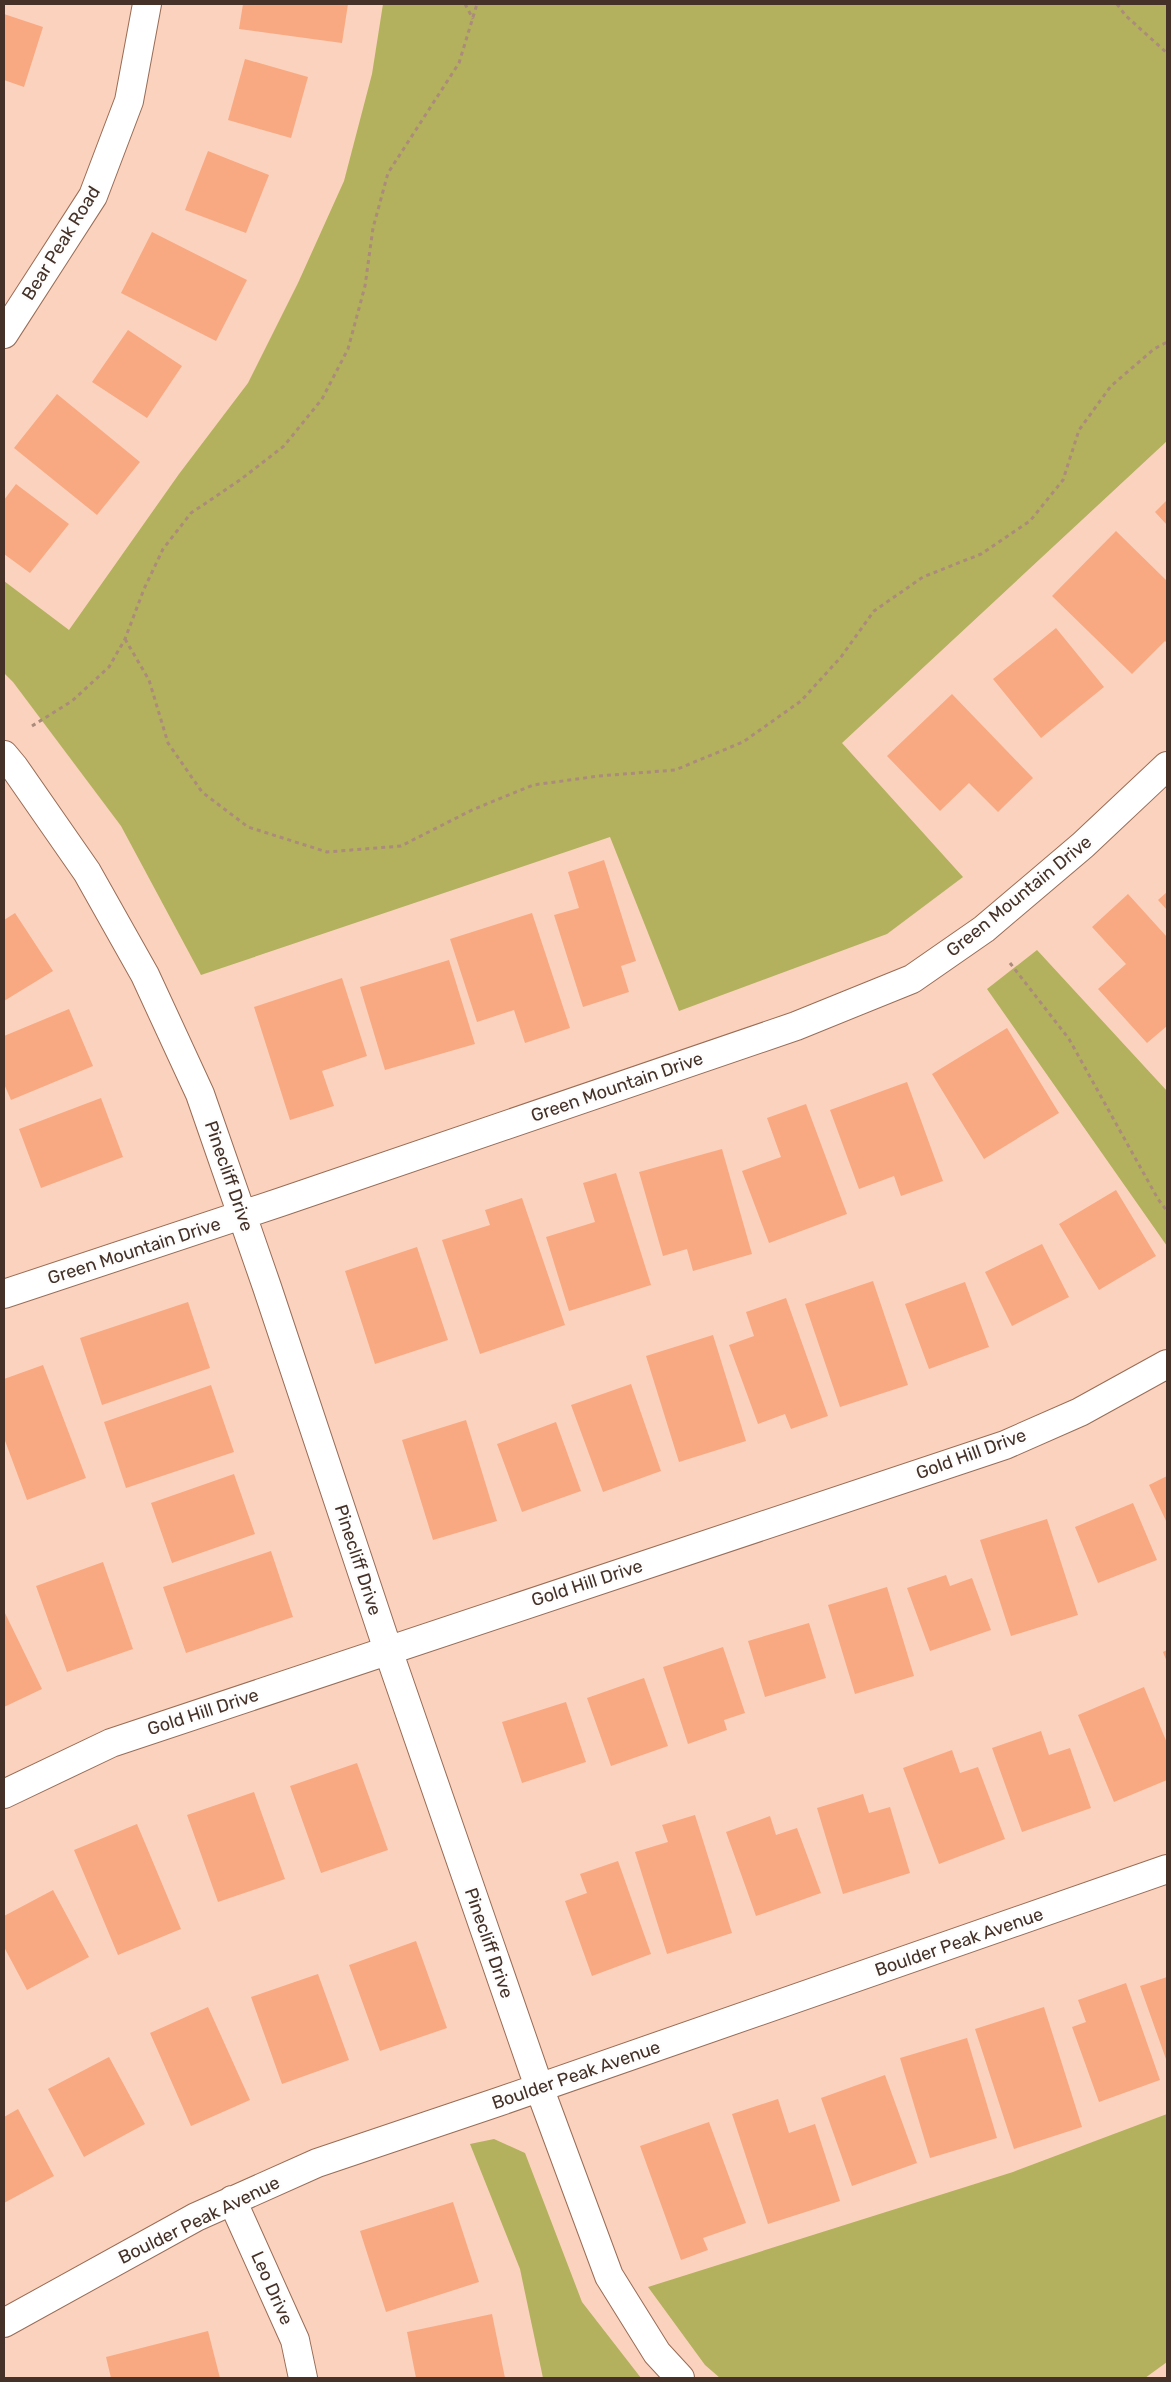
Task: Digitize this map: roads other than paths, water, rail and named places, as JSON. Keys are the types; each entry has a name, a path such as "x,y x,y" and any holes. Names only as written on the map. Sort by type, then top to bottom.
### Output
{"street":[{"name":"Bear Peak Road","path":"4,334 93,196 129,102 147,4"},
{"name":"Pinecliff Drive","path":"4,755 87,872 145,975 200,1094 243,1215 388,1650 539,2087 609,2276 657,2353 680,2378"},
{"name":"Green Mountain Drive","path":"4,1294 243,1215 796,1026 912,979 984,929 1083,845 1167,766"},
{"name":"Gold Hill Drive","path":"4,1794 111,1743 1005,1445 1080,1412 1167,1364"},
{"name":"Boulder Peak Avenue","path":"4,2323 120,2258 232,2200 317,2163 1167,1869"},
{"name":"Leo Drive","path":"232,2200 295,2340 303,2378"}]}
